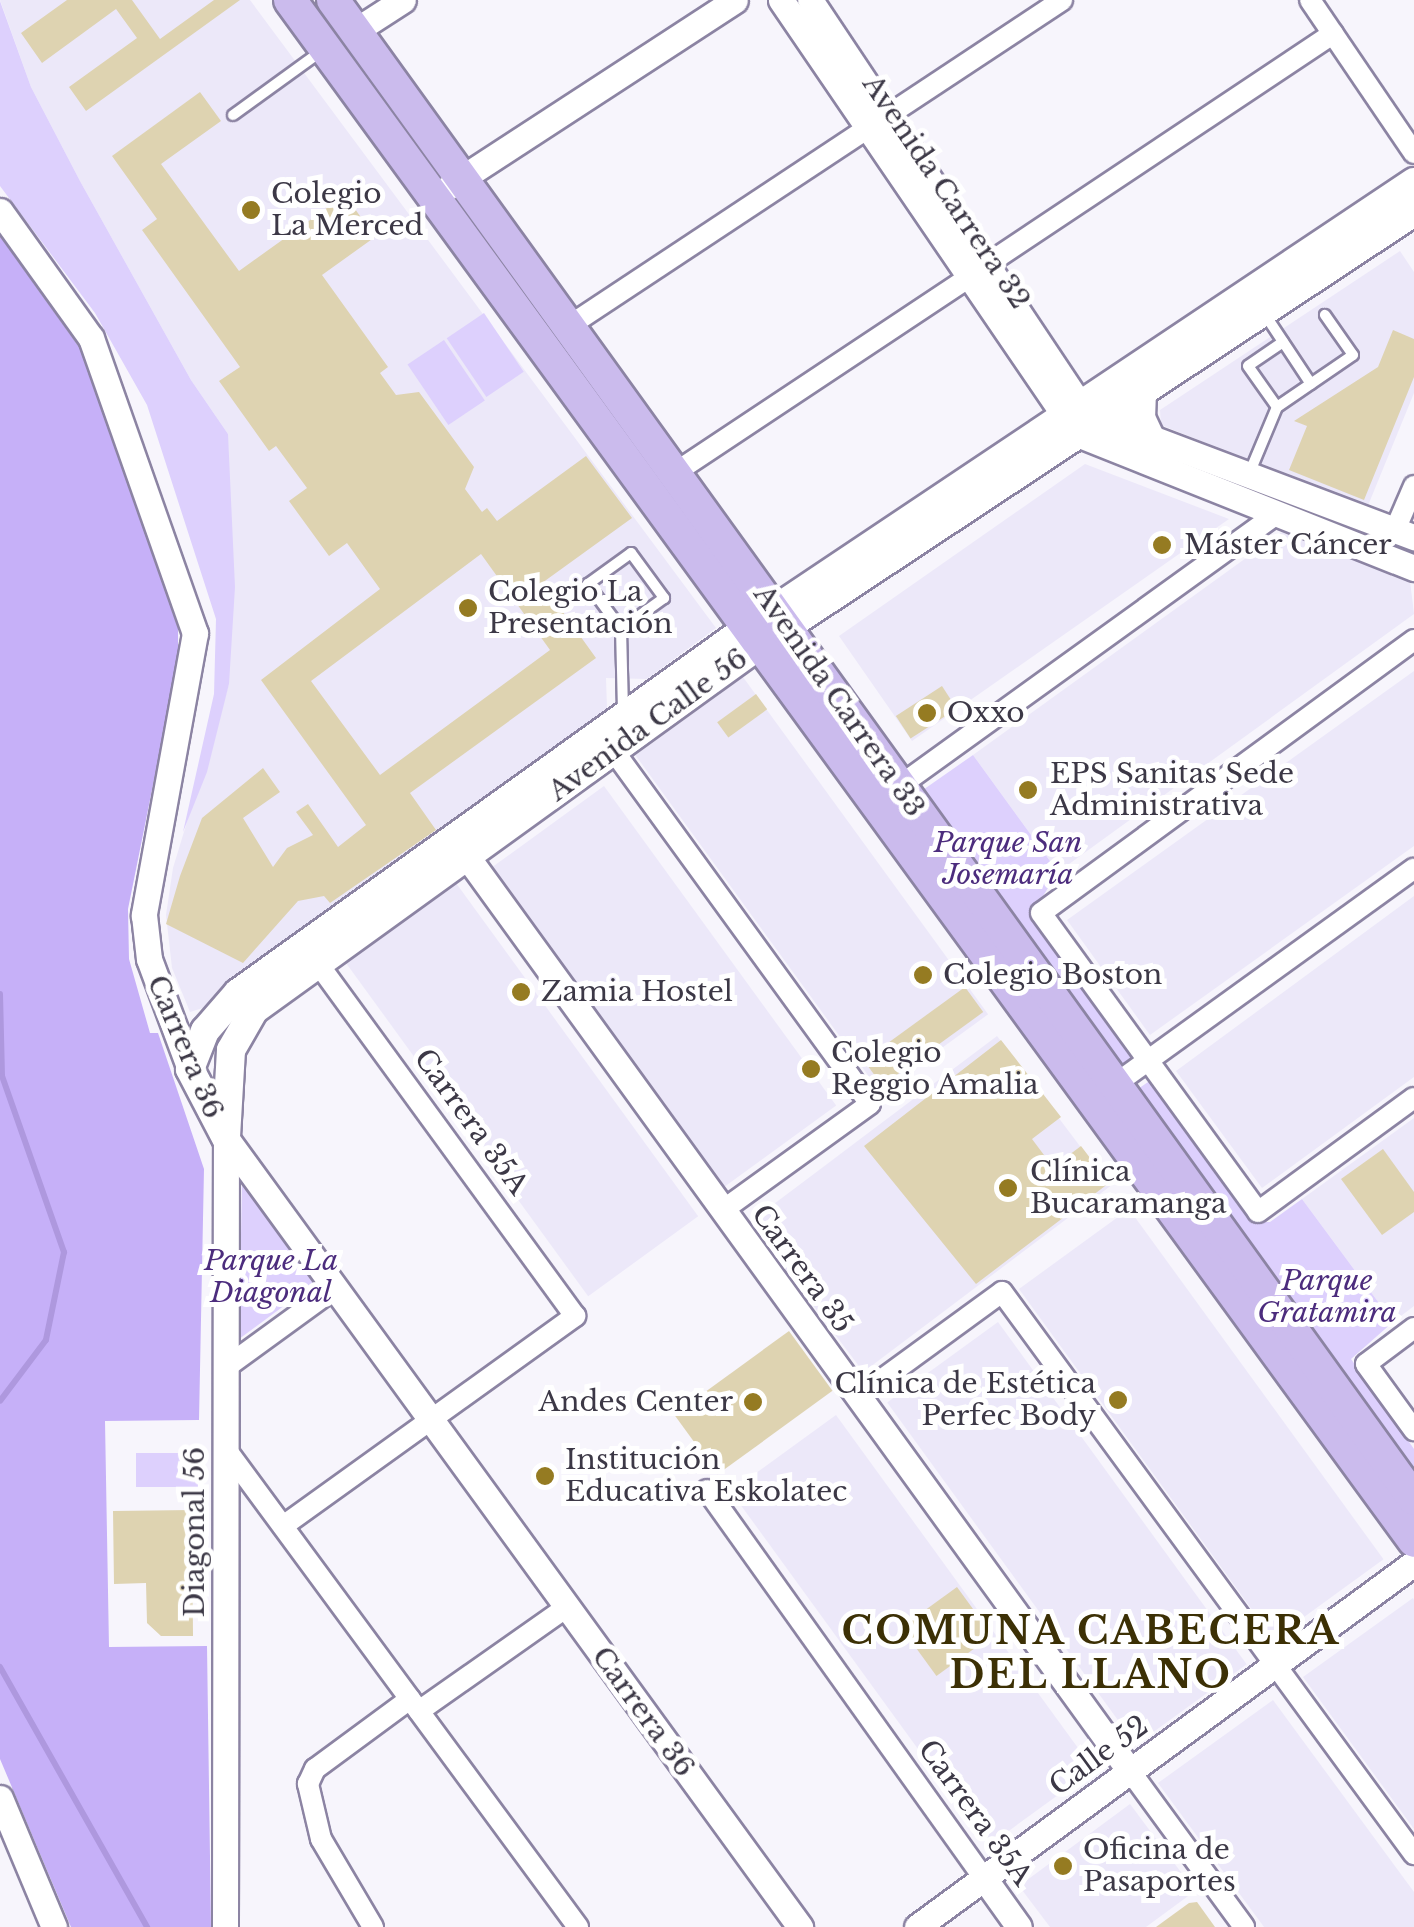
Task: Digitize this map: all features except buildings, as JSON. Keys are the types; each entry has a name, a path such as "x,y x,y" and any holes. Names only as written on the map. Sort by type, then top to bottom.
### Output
{"main road":[{"name":"Avenida Carrera 33","path":"290,0 354,90 768,627 898,787 1414,1499"},
{"name":"Avenida Carrera 33","path":"333,0 450,182 569,326 676,472 768,627 1414,1541"},
{"name":"Avenida Calle 56","path":"226,1138 227,1072 239,1026 460,848 623,717 768,627 1080,419 1414,182"},
{"name":"Avenida Calle 56","path":"1080,419 1142,391 1414,213"},
{"path":"1142,391 1142,418 1150,437"},
{"name":"Avenida Calle 56","path":"190,1069 205,1031 231,999 613,750 768,627"},
{"name":"Carrera 36","path":"190,1069 226,1138"}],"street":[{"path":"356,31 403,0"},
{"path":"450,182 735,0"},
{"name":"Avenida Carrera 32","path":"781,0 877,122 1080,419"},
{"name":"Avenida Carrera 32","path":"810,0 877,122"},
{"path":"569,326 1062,0"},
{"path":"1310,0 1414,153"},
{"path":"676,472 1333,34"},
{"name":"Avenida Carrera 33","path":"354,90 378,108 450,182"},
{"name":"Carrera 36","path":"0,211 91,338 189,604 194,656 144,914 149,960 190,1069"},
{"path":"1080,419 1150,437 1404,534 1414,486"},
{"path":"1080,419 1277,514 1414,568"},
{"path":"898,787 1277,514"},
{"path":"1414,640 1041,913 1258,1212 1414,1098"},
{"path":"613,750 870,1104 722,1210"},
{"name":"Carrera 35","path":"460,848 1244,1927"},
{"path":"1114,1085 1414,869"},
{"name":"Carrera 35A","path":"318,963 575,1316 431,1420"},
{"name":"Carrera 36","path":"226,1138 800,1927"},
{"name":"Diagonal 56","path":"225,1927 226,1138"},
{"path":"226,1368 334,1288"},
{"path":"858,1397 1002,1292 1414,1854"},
{"path":"1414,1328 1366,1364 1414,1430"},
{"path":"284,1526 431,1420"},
{"path":"226,1448 578,1927"},
{"name":"Carrera 35A","path":"707,1490 1020,1927"},
{"name":"Calle 52","path":"917,1927 1414,1564"},
{"path":"373,1927 312,1816 307,1796 315,1769 567,1607"},
{"path":"0,1798 54,1927"}],"lane":[{"path":"233,115 325,49"},
{"path":"1263,312 1311,384"},
{"path":"1249,475 1277,407 1353,355 1325,315"},
{"path":"1277,407 1248,366 1284,342"},
{"path":"621,629 664,598 631,554 588,584 621,629 623,717"}],"shaded area":[{"name":"Colegio La Presentación","path":"0,0 250,0 716,628 647,679 606,678 607,708 206,1007 190,1012 172,968 166,915 173,868 229,684 228,434 191,380 80,181 31,87"},
{"path":"0,236 82,351 178,628 178,661 128,909 129,959 150,1033 158,1033 204,1169 199,1420 105,1421 109,1647 207,1646 211,1927 71,1927 0,1759"},
{"path":"1400,251 1414,272 1414,393 1367,508 1161,425 1160,410"},
{"path":"1085,464 1229,519 912,741 839,636"},
{"path":"1282,532 1410,581 1414,614 1058,872 973,755"},
{"path":"1414,671 1414,846 1150,1035 1067,920"},
{"path":"743,677 988,1014 881,1093 635,755"},
{"path":"604,786 836,1106 725,1187 492,867"},
{"path":"456,883 698,1216 588,1296 346,963"},
{"path":"1414,896 1414,1077 1262,1188 1176,1071"},
{"path":"997,1036 1110,1186 863,1372 750,1222"},
{"path":"1414,1118 1414,1306 1393,1322 1302,1199"},
{"path":"1129,1209 1384,1559 1273,1639 1019,1289"},
{"path":"998,1322 1247,1664 1136,1745 887,1403"},
{"path":"836,1415 1093,1769 988,1846 731,1491"},
{"path":"1414,1600 1414,1829 1303,1677"},
{"path":"1273,1700 1414,1892 1414,1927 1264,1927 1158,1783"},
{"path":"1130,1804 1195,1891 1146,1927 1050,1927 1019,1886"}],"green space":[{"path":"0,1 31,87 80,181 191,380 228,434 235,587 229,684 207,772 183,832 214,694 216,619 147,405 95,313 0,186"},
{"path":"484,313 524,372 486,397 447,338"},
{"path":"444,340 485,401 448,425 408,365"},
{"name":"Parque San Josemaría","path":"973,755 1058,872 1033,912 1133,1057 1117,1069 920,792"},
{"name":"Parque Gratamira","path":"1151,1080 1255,1222 1270,1222 1302,1199 1393,1322 1351,1359 1414,1449 1414,1480 1132,1093"},
{"name":"Parque La Diagonal","path":"242,1182 316,1282 239,1339"},
{"path":"136,1453 198,1453 198,1487 136,1487"}],"waterway":[{"path":"0,994 2,1076 64,1252 46,1340 0,1401"},
{"path":"0,1667 147,1927"}],"place":[{"name":"Colegio La Merced","path":"251,210"},
{"name":"Máster Cáncer","path":"1162,545"},
{"name":"Colegio La Presentación","path":"468,608"},
{"name":"Oxxo","path":"927,713"},
{"name":"EPS Sanitas Sede Administrativa","path":"1028,790"},
{"name":"Colegio Boston","path":"923,975"},
{"name":"Zamia Hostel","path":"521,992"},
{"name":"Colegio Reggio Amalia","path":"811,1069"},
{"name":"Clínica Bucaramanga","path":"1008,1188"},
{"name":"Clínica de Estética Perfec Body","path":"1118,1400"},
{"name":"Andes Center","path":"753,1402"},
{"name":"Institución Educativa Eskolatec","path":"545,1476"},
{"name":"Oficina de Pasaportes","path":"1063,1866"}],"district":[{"name":"COMUNA CABECERA DEL LLANO","path":"1091,1653"}]}
